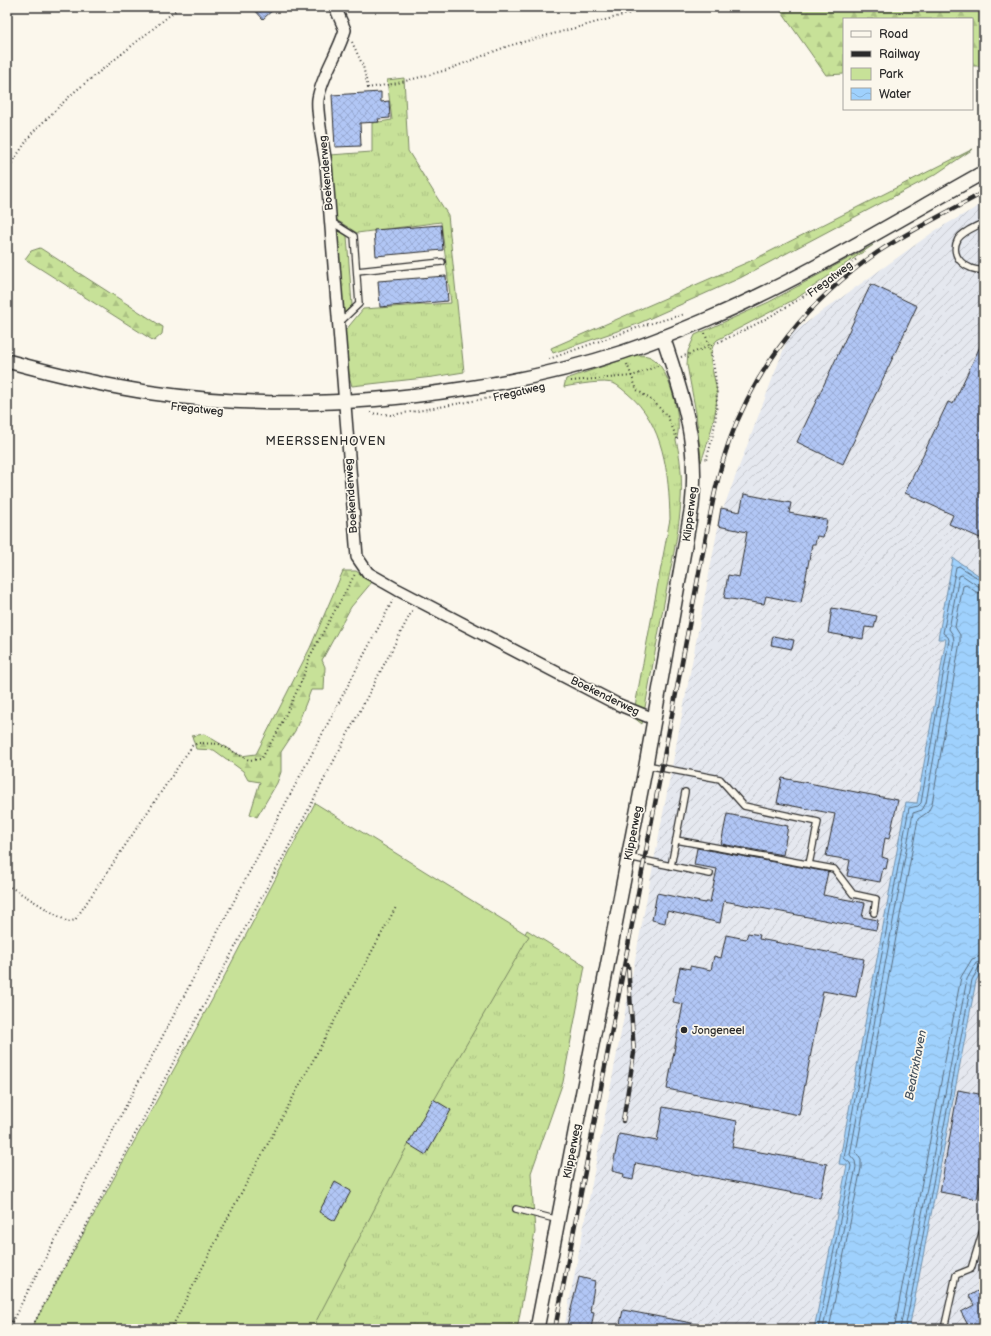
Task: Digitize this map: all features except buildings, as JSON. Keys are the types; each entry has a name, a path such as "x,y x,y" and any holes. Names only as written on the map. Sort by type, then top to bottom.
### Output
{"street":[{"path":"335,7 345,30"},
{"name":"Boekenderweg","path":"345,30 340,47 328,70 318,100 326,164 357,557 368,573 398,590 617,704 654,719"},
{"name":"Fregatweg","path":"7,361 76,378 168,395 266,403 345,402 406,398 543,375 622,352 701,322 786,282 984,172"},
{"name":"Klipperweg","path":"538,1329 646,765 690,521 694,476 691,437 681,388 663,337"}],"lane":[{"path":"330,221 354,236 358,304 339,323"},
{"path":"984,222 959,238 955,250 958,258 967,267 984,270"},
{"path":"357,271 442,262"},
{"path":"646,765 720,779 744,806 818,822 809,864"},
{"path":"671,866 685,792"},
{"path":"676,840 834,869 853,894 876,899 874,912"},
{"path":"628,857 710,874"},
{"path":"516,1209 551,1218"},
{"path":"944,1329 956,1274 971,1269 984,1227"}],"path":[{"path":"7,170 32,133 73,93 180,7"},
{"path":"345,30 356,47 363,66 368,88 398,83 447,70 508,46 631,13 646,7"},
{"name":"Fregatweg","path":"566,382 632,376 709,346 759,323 797,302 861,256"},
{"path":"544,360 644,325 690,313"},
{"path":"694,476 706,459 717,410 718,388 709,346 701,322"},
{"path":"632,376 637,390 654,402 668,417 678,442"},
{"name":"Fregatweg","path":"365,412 391,414 404,413 507,395"},
{"path":"7,885 68,922 75,920 192,746 198,743 219,744 249,760 262,759 278,731 302,680 310,656 355,574 362,565"},
{"path":"8,1329 398,590"},
{"path":"30,1329 304,818 418,600"},
{"path":"171,1329 232,1210 396,907"}],"shaded area":[{"name":"Beatrixhaven","path":"984,203 984,1329 564,1329 720,517 789,335 936,230"}],"green space":[{"path":"778,7 984,7 984,66 973,66 973,18 843,18 843,74 826,75"},
{"path":"404,78 408,151 448,215 464,372 352,386 349,376 345,331 363,309 451,303 441,222 357,233 335,219 330,155 372,152 372,123 392,120 387,80"},
{"path":"973,149 936,174 740,278 635,325 553,353 551,348 755,259"},
{"path":"336,229 347,236 352,305 342,315"},
{"path":"873,245 797,298 717,340 711,353 717,396 715,413 701,462 696,413 687,365 688,351 695,335 769,302"},
{"path":"40,248 163,327 162,334 154,341 25,259 31,251"},
{"path":"636,355 649,356 654,359 661,367 671,387 677,411 678,433 676,440 680,459 681,478 680,516 677,535 642,724 633,717 670,519 666,467 657,434 639,405 627,393 616,385 604,382 564,387 566,379"},
{"path":"343,571 356,571 372,582 351,607 322,660 325,667 324,690 311,690 295,731 281,752 281,772 277,783 257,817 250,814 260,782 248,780 243,771 214,750 196,749 192,736 204,734 241,756 256,754 310,648"},
{"path":"315,803 529,936 403,1154 312,1329 31,1329 212,1000"},
{"path":"527,930 585,966 563,1082 531,1173 535,1232 517,1329 302,1329 390,1177"}],"water":[{"path":"953,558 984,579 984,967 976,981 909,1329 814,1329 847,1165 839,1164 906,802 917,803 946,639 938,639"}],"railway":[{"path":"555,1329 708,524 718,477 729,442 741,413 755,386 788,335 808,312 853,270 878,252 917,228 984,192"},
{"path":"623,1121 634,1053 628,965"}],"place":[{"name":"Jongeneel","path":"684,1030"}],"district":[{"name":"MEERSSENHOVEN","path":"326,441"}]}
